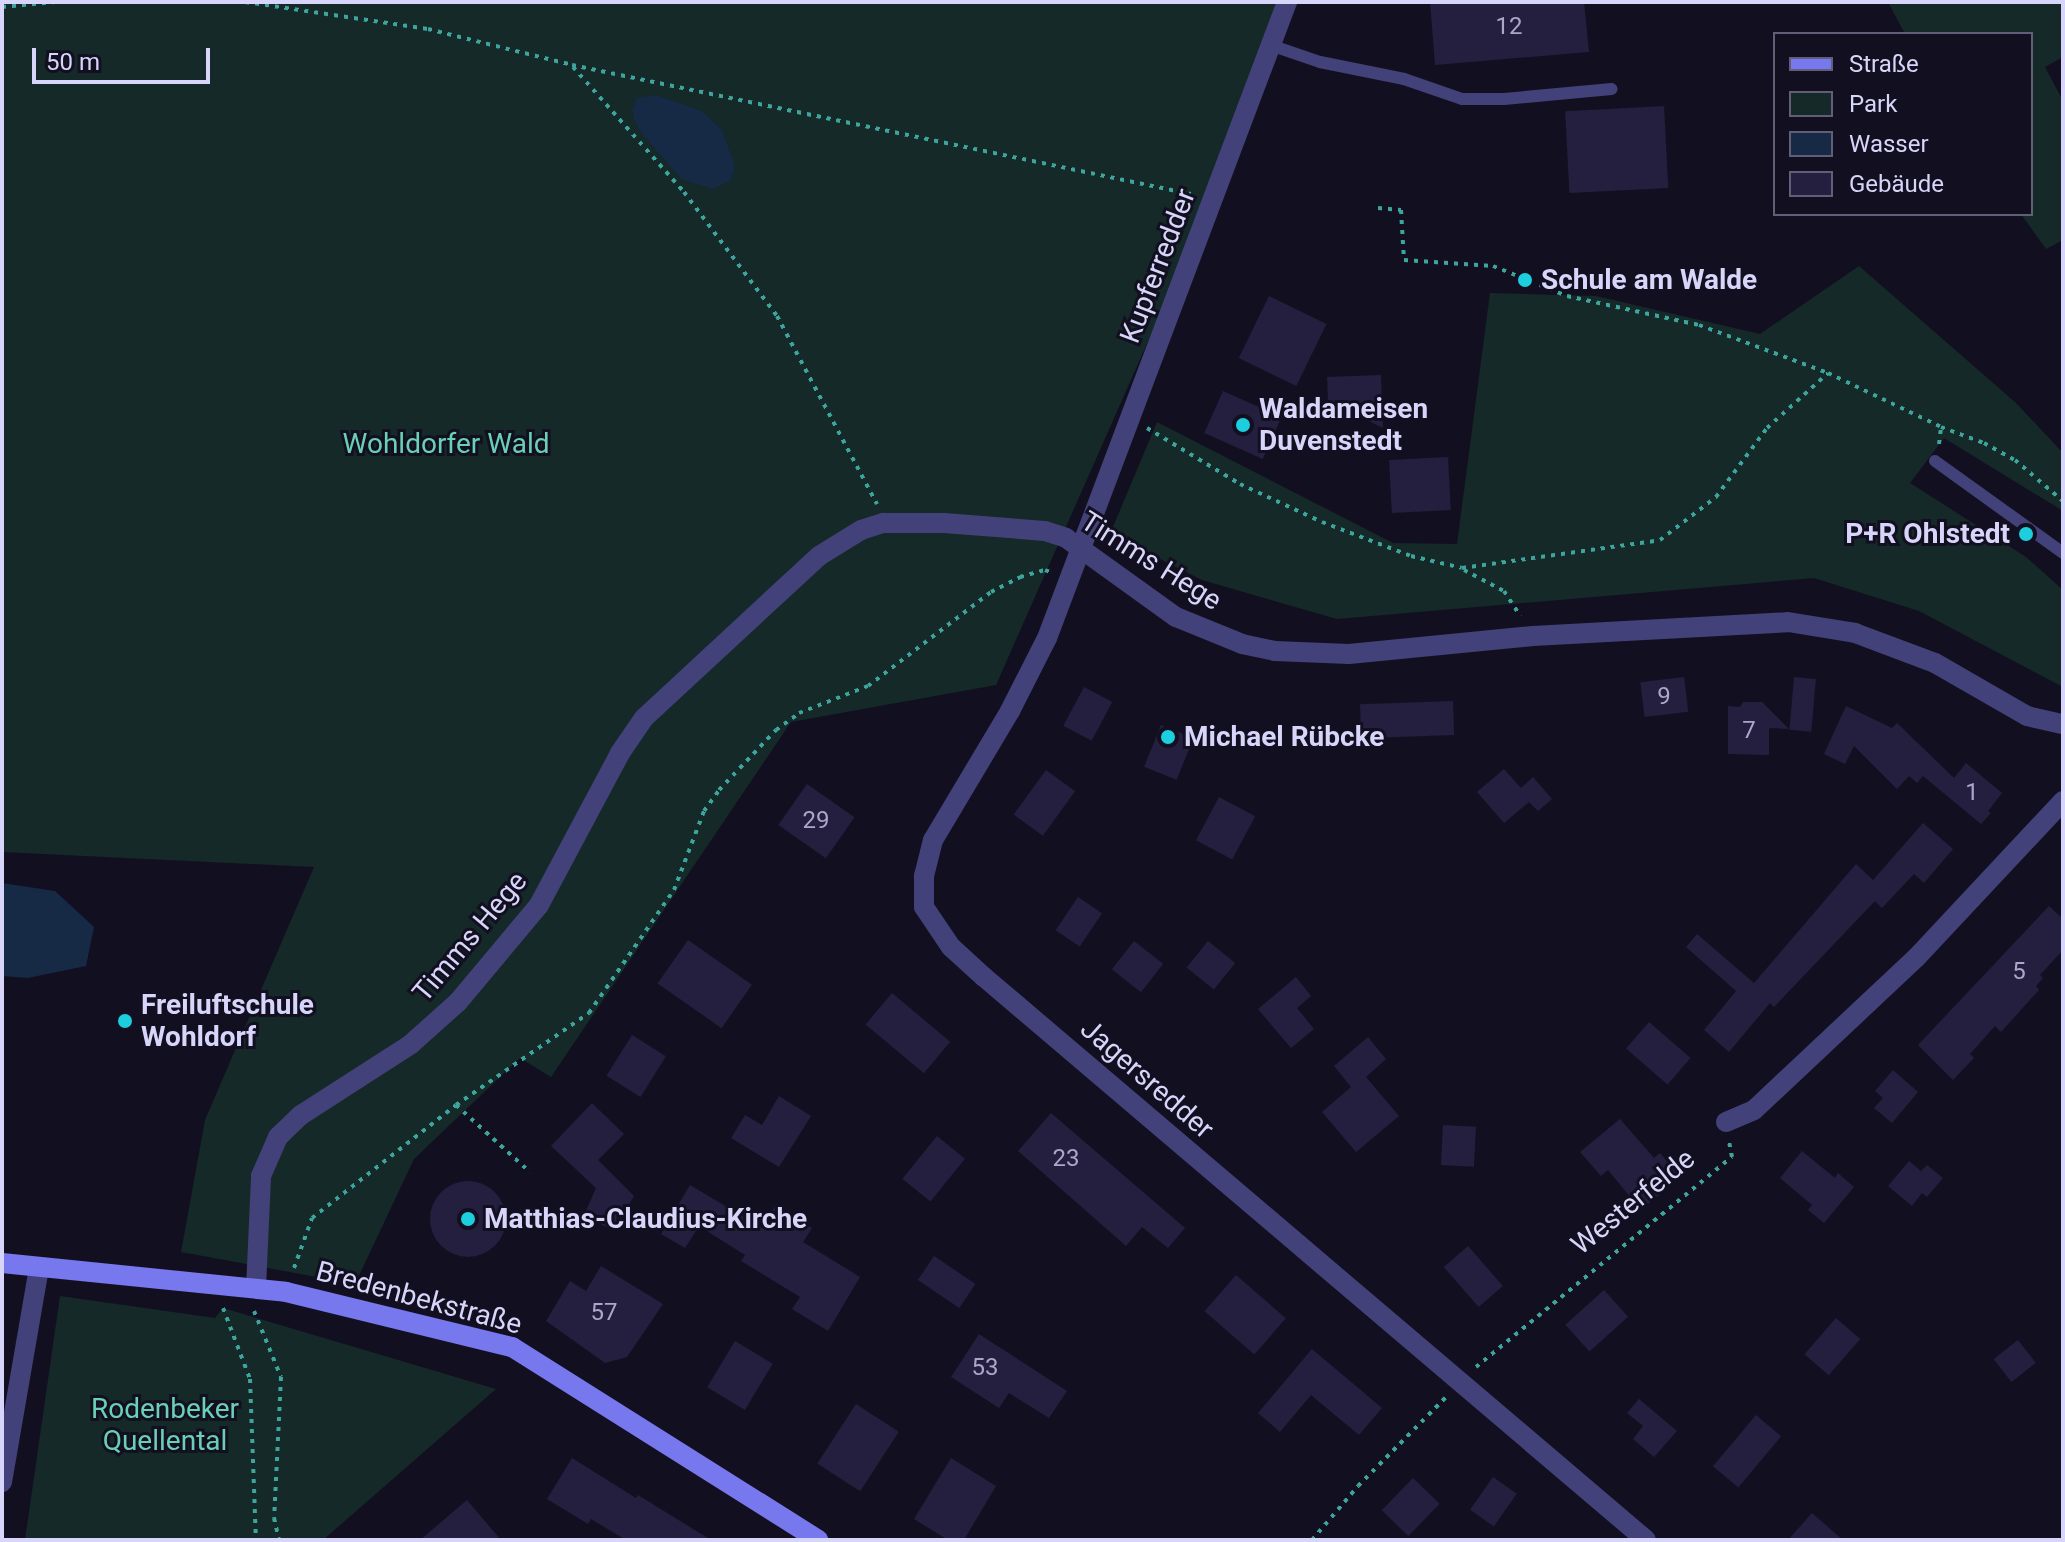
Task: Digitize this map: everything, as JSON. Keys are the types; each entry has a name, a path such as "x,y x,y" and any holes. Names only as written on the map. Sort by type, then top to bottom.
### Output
{"street":[{"name":"Kupferredder","path":"1082,549 1287,2"},
{"name":"Timms Hege","path":"256,1288 261,1176 278,1137 301,1115 411,1044 458,1002 539,905 620,753 644,718 819,556 861,530 883,523 1025,527 1066,538 1176,617 1242,644 1275,651 1349,654 1533,636 1735,623 1824,625 1855,633 1935,663 2027,716 2063,724"},
{"name":"Jagersredder","path":"1082,549 1010,711 933,840 924,875 924,907 951,947 984,977 1646,1540"},
{"path":"1726,1122 1754,1110 1916,958 2063,801"},
{"name":"Bredenbekstraße","path":"2,1263 286,1292 512,1347 818,1540"},
{"path":"2,1482 39,1267"}],"lane":[{"path":"1270,45 1320,62 1404,79 1462,99 1504,99 1612,89"},
{"path":"1935,461 2063,553"}],"path":[{"path":"2,7 55,2"},
{"path":"245,2 428,29 572,65 1215,199"},
{"path":"572,65 684,192 777,316 875,498 883,523"},
{"path":"1378,208 1401,210 1404,260 1493,266 1567,296 1699,325 1828,373 2015,460 2063,501"},
{"path":"1462,568 1660,540 1716,497 1767,428 1828,373"},
{"path":"1129,417 1240,484 1322,522 1411,556 1462,568 1504,591 1533,636"},
{"path":"294,1268 312,1218 456,1105 589,1013 674,890 704,811 719,790 788,719 868,686 960,614 1010,582 1045,570 1071,579"},
{"path":"456,1105 530,1172"},
{"name":"Westerfelde","path":"1312,1540 1358,1486 1462,1382 1732,1157 1726,1122"},
{"path":"213,1284 250,1379 256,1540"},
{"path":"256,1288 253,1309 281,1377 274,1518 279,1540"}],"green space":[{"name":"Wohldorfer Wald","path":"2,2 1298,2 996,685 791,722 551,1077 520,1058 414,1159 355,1284 181,1252 205,1120 314,867 2,852"},
{"path":"1888,2 2063,2 2063,57 2045,67 2063,101 2063,240 2046,249 2022,216 2033,216 2033,32 1904,32"},
{"path":"1859,266 2016,403 2063,453 2063,511 1944,438 1910,483 2026,557 2063,590 2063,687 1919,611 1814,578 1337,619 1202,580 1110,534 1157,422 1393,543 1457,544 1490,293 1596,296 1760,334"},
{"name":"Rodenbeker Quellental","path":"60,1296 215,1318 223,1308 496,1389 323,1540 25,1540"}],"water":[{"path":"656,95 702,111 722,130 735,166 731,180 713,189 681,179 639,130 634,118 632,109 637,98"},
{"path":"2,883 55,891 94,927 86,966 28,978 2,976"}],"building":[{"path":"1430,2 1584,2 1589,52 1435,65"},
{"path":"1664,106 1668,188 1569,193 1565,111"},
{"path":"1269,296 1327,324 1296,386 1239,358"},
{"path":"1381,375 1383,428 1328,401 1327,377"},
{"name":"Waldameisen Duvenstedt","path":"1223,391 1281,417 1263,459 1204,433"},
{"path":"1448,457 1451,510 1392,513 1389,460"},
{"path":"1684,677 1688,712 1645,717 1640,682"},
{"path":"1794,677 1816,679 1811,732 1789,730"},
{"path":"1084,687 1112,702 1092,741 1063,726"},
{"path":"1453,701 1454,735 1361,738 1360,704"},
{"path":"1743,702 1762,702 1789,729 1769,728 1769,755 1728,754 1728,706 1740,707"},
{"path":"1846,706 1892,728 1897,723 1954,778 1966,763 2002,793 1988,811 1991,813 1981,824 1923,776 1917,783 1909,776 1897,789 1854,746 1845,764 1824,754"},
{"path":"1161,725 1193,738 1177,780 1144,767"},
{"path":"1504,769 1521,788 1533,777 1552,799 1538,811 1529,802 1504,823 1477,792"},
{"path":"1046,770 1075,791 1043,836 1014,814"},
{"path":"807,784 855,817 826,858 778,825"},
{"path":"1219,797 1255,816 1232,860 1196,840"},
{"path":"1923,823 1953,849 1924,883 1914,874 1882,908 1875,901 1774,1007 1770,1003 1729,1052 1704,1030 1736,991 1686,947 1697,934 1754,983 1856,864 1873,880"},
{"path":"1078,897 1102,913 1080,946 1056,930"},
{"path":"2049,906 2063,919 2063,950 2040,975 2043,978 2036,986 2039,990 2001,1032 1995,1026 1970,1054 1974,1058 1953,1080 1918,1045"},
{"path":"688,940 752,985 721,1028 658,983"},
{"path":"1134,941 1163,964 1141,992 1112,969"},
{"path":"1208,941 1235,963 1214,989 1187,967"},
{"path":"1296,977 1311,996 1297,1008 1314,1029 1291,1048 1258,1009"},
{"path":"892,993 950,1042 924,1073 866,1024"},
{"path":"1649,1022 1691,1058 1668,1084 1626,1048"},
{"path":"632,1035 666,1056 640,1097 607,1076"},
{"path":"1368,1037 1386,1059 1366,1077 1399,1116 1356,1152 1322,1112 1351,1087 1334,1066"},
{"path":"1893,1070 1918,1092 1892,1123 1874,1108 1883,1098 1875,1091"},
{"path":"779,1096 811,1116 779,1167 731,1138 745,1115 762,1125"},
{"path":"592,1103 624,1134 598,1160 634,1196 613,1231 584,1215 596,1188 551,1146"},
{"path":"1051,1113 1185,1228 1168,1248 1142,1227 1126,1246 1018,1151"},
{"path":"1620,1119 1654,1158 1660,1153 1680,1177 1641,1210 1608,1170 1601,1176 1580,1152"},
{"path":"1443,1125 1476,1127 1474,1167 1441,1165"},
{"path":"937,1136 965,1159 930,1201 902,1179"},
{"path":"1802,1151 1835,1178 1838,1173 1854,1187 1824,1223 1808,1210 1812,1205 1780,1178"},
{"path":"1909,1161 1921,1171 1927,1165 1943,1178 1927,1197 1922,1193 1912,1206 1888,1186"},
{"name":"Matthias-Claudius-Kirche","path":"468,1181 482,1184 495,1192 503,1205 506,1219 503,1233 495,1246 482,1254 468,1257 454,1254 441,1246 433,1233 430,1219 433,1205 441,1192 454,1184"},
{"path":"690,1185 762,1228 775,1206 812,1228 803,1242 860,1277 828,1331 792,1309 800,1297 741,1261 745,1255 699,1226 685,1248 661,1234"},
{"path":"1468,1246 1503,1286 1479,1307 1444,1267"},
{"path":"934,1256 975,1284 959,1308 918,1280"},
{"path":"601,1266 663,1304 627,1357 605,1363 546,1321 570,1281 586,1291"},
{"path":"1236,1275 1286,1318 1254,1355 1205,1311"},
{"path":"1604,1290 1628,1317 1589,1352 1565,1325"},
{"path":"1836,1318 1860,1339 1829,1375 1805,1354"},
{"path":"979,1334 1067,1391 1049,1418 1009,1393 999,1408 951,1377"},
{"path":"2018,1340 2036,1363 2011,1382 1994,1359"},
{"path":"735,1341 773,1364 745,1410 707,1387"},
{"path":"1312,1349 1382,1408 1359,1435 1311,1395 1280,1432 1258,1413"},
{"path":"1639,1399 1677,1431 1654,1457 1633,1439 1643,1426 1627,1413"},
{"path":"856,1404 899,1432 860,1491 817,1464"},
{"path":"1756,1415 1781,1436 1738,1488 1713,1466"},
{"path":"572,1458 711,1540 626,1540 591,1519 588,1524 547,1499"},
{"path":"951,1458 996,1486 964,1540 948,1540 914,1519"},
{"path":"1493,1477 1517,1494 1494,1526 1470,1510"},
{"path":"1413,1478 1440,1504 1408,1536 1382,1510"},
{"path":"467,1500 501,1540 420,1540"},
{"path":"1812,1513 1843,1540 1788,1540"}],"place":[{"name":"Schule am Walde","path":"1525,280"},
{"name":"Waldameisen Duvenstedt","path":"1243,425"},
{"name":"P+R Ohlstedt","path":"2026,534"},
{"name":"Michael Rübcke","path":"1168,737"},
{"name":"Freiluftschule Wohldorf","path":"125,1021"},
{"name":"Matthias-Claudius-Kirche","path":"468,1219"}]}
